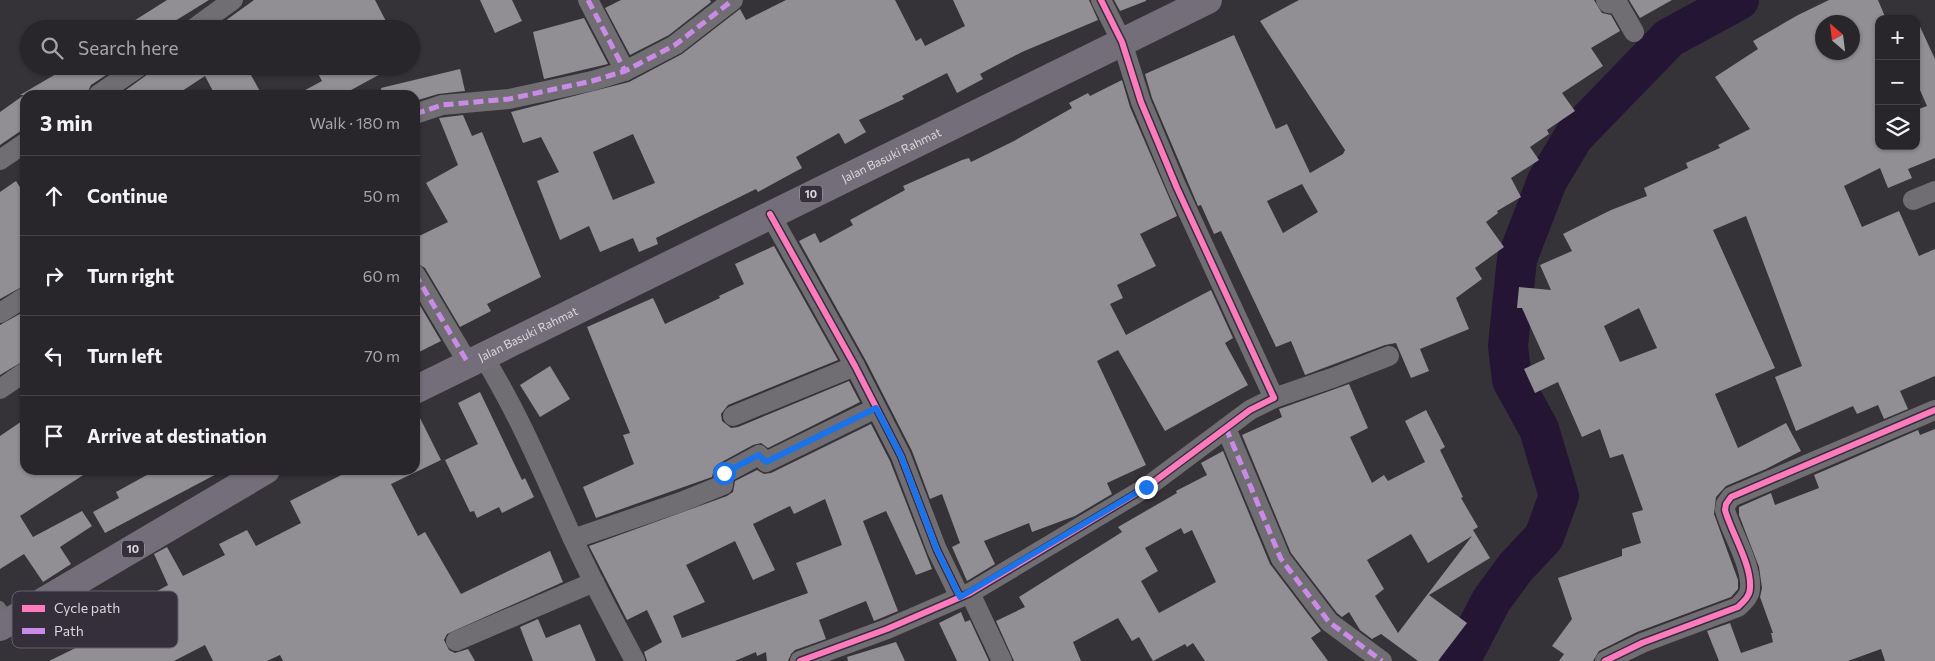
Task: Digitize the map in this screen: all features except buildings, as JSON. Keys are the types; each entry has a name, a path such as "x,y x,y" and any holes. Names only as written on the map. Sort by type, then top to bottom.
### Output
{"highway":[{"name":"Jalan Basuki Rahmat","path":"420,387 1208,0"},
{"name":"10","path":"52,591 257,475"}],"street":[{"path":"205,20 233,0"},
{"path":"588,0 624,71"},
{"path":"420,112 442,105 518,97 592,81 624,71 675,45 733,0"},
{"path":"1100,0 1122,42 1141,102 1177,188 1274,398"},
{"path":"1606,0 1608,3 1618,4 1634,32"},
{"path":"105,90 127,75"},
{"path":"0,160 20,146"},
{"path":"1913,200 1935,191"},
{"path":"770,214 855,366 901,456 937,550 1002,661"},
{"path":"420,282 444,319 475,359 499,381 532,445 594,582 635,661"},
{"path":"0,313 20,300"},
{"path":"800,661 887,629 965,595 1146,487 1250,410 1274,398 1335,378 1389,356"},
{"path":"733,416 855,366"},
{"path":"0,389 20,375"},
{"path":"573,538 681,502 724,485 724,474 759,456 766,462 876,408"},
{"path":"1604,661 1642,644 1738,607 1747,598 1750,588 1746,564 1725,510 1726,504 1731,497 1935,410"},
{"path":"1226,428 1281,559 1329,622 1382,661"},
{"path":"456,641 594,582"}],"waterway":[{"path":"1460,661 1491,601 1515,568 1544,537 1559,496 1539,429 1512,380 1508,346 1517,259 1547,181 1574,136 1669,38 1739,0"}],"marked path":[{"path":"588,0 625,71"},
{"path":"420,112 442,105 509,99 592,81 625,71 675,45 733,0"},
{"path":"420,282 468,363"},
{"path":"1226,428 1281,559 1329,622 1382,661"}],"cycle path":[{"path":"800,661 887,629 970,593 1147,487 1250,410 1274,398 1177,188 1141,102 1122,42 1101,0"},
{"path":"770,214 855,366 901,456 937,550 960,597"},
{"path":"1605,661 1642,643 1738,607 1746,598 1750,588 1748,569 1725,510 1726,504 1731,497 1935,410"}],"route":[{"path":"724,473 759,455 766,462 876,408 901,456 937,550 960,597 970,593 1146,487"}]}
